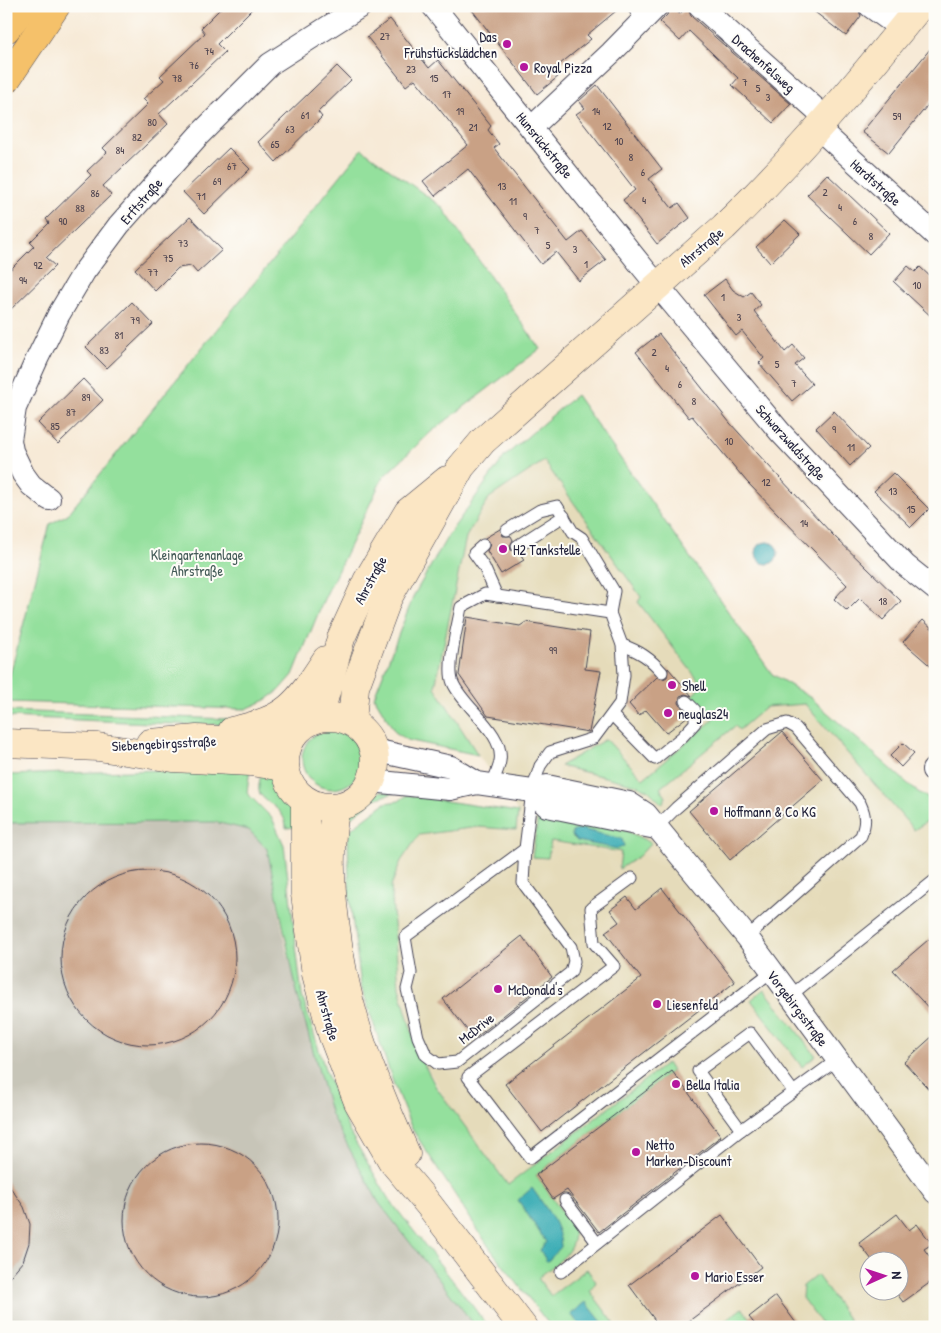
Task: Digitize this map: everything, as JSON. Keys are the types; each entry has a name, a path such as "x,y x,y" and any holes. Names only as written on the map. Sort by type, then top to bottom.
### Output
{"highway":[{"path":"6,29 24,6"},
{"path":"6,80 56,6"}],"main road":[{"name":"Ahrstraße","path":"352,722 355,687 388,598 461,467 482,441 724,227 823,124 920,6"},
{"name":"Ahrstraße","path":"319,717 341,638 367,581 408,512 461,467"},
{"path":"197,739 259,725 285,714 304,695 341,638"},
{"path":"319,717 340,717 352,722 361,728 370,739 374,750 375,766 371,781 366,790 353,801 336,807 315,804 305,800 293,788 285,767 285,754 290,740 307,722 319,717"},
{"name":"Siebengebirgsstraße","path":"98,747 197,739 258,742 290,740"},
{"name":"Siebengebirgsstraße","path":"6,743 98,747 173,758 250,762 285,767"},
{"name":"Ahrstraße","path":"305,800 305,894 316,974 332,1034 358,1102 392,1160 523,1327"},
{"name":"Ahrstraße","path":"336,807 331,832 331,890 340,969 356,1030 377,1089 429,1206"}],"street":[{"name":"Erftstraße","path":"49,499 11,467 12,451 8,436 15,408 59,314 84,272 119,225 198,136 270,64 361,6"},
{"name":"Hunsrückstraße","path":"433,6 657,285"},
{"name":"Drachenfelsweg","path":"700,6 823,124"},
{"path":"870,6 902,29"},
{"path":"531,128 644,11"},
{"name":"Hardtstraße","path":"823,124 935,235"},
{"name":"Schwarzwaldstraße","path":"657,285 780,432 905,565 935,589"},
{"name":"Vorgebirgsstraße","path":"374,750 451,767 484,785"},
{"name":"Vorgebirgsstraße","path":"371,781 450,789 484,785 532,791 547,786 629,803 646,814 747,937 935,1192"}],"lane":[{"path":"507,530 540,510 557,506 573,532 582,538 614,591 610,613 622,645 624,675 620,703 594,738 550,752 540,766 532,791 526,849"},
{"path":"517,546 564,516"},
{"path":"483,545 474,552 489,564 497,596"},
{"path":"484,785 500,760 500,750 491,732 452,683 451,665 461,607 486,594 610,613"},
{"path":"622,645 639,651 652,660 662,672"},
{"path":"612,715 655,758 682,737 695,723 695,710 686,701"},
{"path":"656,828 676,808 767,729 787,724 796,728 860,803 865,814 866,824 862,836 747,937"},
{"name":"McDrive","path":"526,849 523,883 570,947 574,961 571,972 457,1062 438,1064 426,1055 418,1037 407,988 411,973 406,937 526,849"},
{"path":"632,878 591,908 594,943 614,966 468,1077 530,1158 771,972"},
{"path":"790,996 935,880"},
{"path":"741,1130 698,1071 750,1033 793,1091"},
{"path":"561,1272 741,1130 837,1060"},
{"path":"565,1200 597,1243"}],"shaded area":[{"path":"544,460 641,597 638,602 702,685 747,724 766,707 805,704 914,830 935,816 935,1327 574,1327 537,1277 547,1270 418,1053 399,987 391,886 401,861 419,835 478,827 516,830 518,812 478,755 435,687 466,537 489,498"},
{"path":"215,822 249,830 267,849 286,948 331,1115 379,1203 476,1327 6,1327 6,823"}],"green space":[{"name":"Kleingartenanlage Ahrstraße","path":"362,149 442,207 540,349 431,432 383,477 324,599 293,675 279,691 266,700 246,709 6,702 6,690 50,524 68,514"},
{"path":"576,395 772,674 811,698 915,790 928,798 935,816 914,830 805,704 766,707 739,730 735,726 660,788 666,797 662,804 648,790 637,785 560,766 606,739 643,779 714,719 692,696 702,685 638,602 641,597 544,461 489,498 466,537 435,687 478,755 407,740 395,732 374,697 414,595 449,534 505,456"},
{"path":"6,711 229,719 229,724 198,725 6,717"},
{"path":"326,729 338,729 354,737 360,747 362,759 360,771 354,781 338,789 326,789 310,781 302,765 302,753 310,737"},
{"path":"250,768 247,793 272,818 284,845 302,996 325,1069 349,1131 388,1198 489,1327 476,1327 379,1203 331,1115 298,997 267,849 249,830 215,822 6,823 6,775"},
{"path":"261,771 278,780 284,786 292,800 297,827 286,828 282,815 261,795 259,789"},
{"path":"381,791 394,793 375,799 343,824 346,813"},
{"path":"407,795 518,812 516,830 478,827 419,835 401,861 391,886 399,987 418,1053 436,1087 508,1185 667,1063 672,1071 536,1175 573,1227 574,1236 569,1251 564,1257 538,1278 551,1296 587,1269 596,1282 590,1291 617,1327 551,1327 489,1247 412,1129 394,1085 361,986 349,894 348,833 385,803 399,801"},
{"path":"538,817 625,830 651,843 639,856 619,869 621,852 551,841 548,858 532,857"},
{"path":"764,989 816,1056 802,1067 751,1000"},
{"path":"817,1275 854,1327 824,1327 802,1298 803,1286"},
{"path":"742,1308 757,1327 717,1327"}],"water":[{"path":"767,542 775,545 778,553 775,561 767,564 759,561 756,553 759,545"},
{"path":"581,829 622,839 624,846 618,849 577,841 572,836 572,832"},
{"path":"532,1188 555,1223 560,1239 561,1247 547,1262 540,1250 546,1242 518,1200"},
{"path":"586,1302 606,1327 581,1327 571,1314"}],"building":[{"path":"223,6 255,6 217,44 225,52 159,114 168,124 103,186 111,195 46,258 55,266 6,314 6,274 34,246 30,242 49,223 46,219 91,175 87,171 107,152 103,148 148,104 143,99 164,80 160,76 205,33 201,28"},
{"path":"469,6 622,6 587,35 591,39 554,69 559,76 537,94"},
{"path":"670,6 680,14 687,6 691,16 791,104 773,123 732,85 738,78 689,31 680,41 660,22 667,15"},
{"path":"807,6 857,6 861,16 846,36"},
{"path":"390,19 429,68 438,60 491,126 488,130 499,144 494,148 568,242 582,231 606,260 579,281 556,252 541,264 468,169 435,196 423,181 468,145 415,79 406,86 367,37"},
{"path":"935,43 935,96 889,153 862,132"},
{"path":"337,66 351,80 318,112 322,117 276,162 258,142"},
{"path":"597,85 662,169 649,179 672,208 679,203 690,218 657,244 623,200 635,190 576,114 585,108 579,101"},
{"path":"229,148 250,169 204,214 183,192"},
{"path":"827,174 889,233 869,254 807,195"},
{"path":"190,217 222,250 197,273 191,266 178,268 155,291 135,269"},
{"path":"785,220 800,234 770,263 756,247"},
{"path":"908,266 915,272 920,267 935,281 935,320 894,282"},
{"path":"725,279 733,290 744,297 751,292 761,305 754,311 785,352 793,345 804,358 795,365 812,384 792,401 759,363 764,358 742,331 736,336 704,295"},
{"path":"132,302 153,324 107,368 86,347"},
{"path":"659,334 730,423 767,464 833,535 901,601 883,620 860,598 847,611 834,599 847,585 747,482 692,416 689,418 636,352"},
{"path":"83,379 103,400 58,444 38,423"},
{"path":"834,411 869,448 850,466 816,428"},
{"path":"893,473 929,509 911,527 874,491"},
{"path":"500,529 503,536 511,536 513,540 510,546 511,550 520,553 524,560 501,574 487,551 490,544 485,538"},
{"path":"467,617 520,626 526,622 590,632 585,669 601,671 589,732 488,716 459,675"},
{"path":"923,620 935,631 935,670 903,642"},
{"path":"668,668 692,696 685,694 680,696 679,703 688,716 666,733 646,710 639,716 629,704 657,677 663,679 667,677"},
{"path":"782,732 823,780 730,860 689,811"},
{"path":"903,743 914,753 901,767 890,756"},
{"path":"139,871 157,871 189,881 210,896 225,917 235,949 235,967 225,999 210,1020 189,1035 173,1041 157,1045 139,1045 107,1035 86,1020 71,999 65,983 61,967 61,949 71,917 86,896 107,881 123,875"},
{"name":"Liesenfeld","path":"662,888 735,982 542,1132 505,1084 641,978 605,932 619,922 610,910 627,897 636,909"},
{"path":"935,934 935,1015 893,970"},
{"name":"McDonald's","path":"522,936 552,977 474,1039 443,999"},
{"path":"935,1034 935,1096 904,1062"},
{"name":"Netto Marken-Discount","path":"672,1071 721,1136 599,1232 567,1190 553,1199 536,1175"},
{"path":"201,1143 230,1149 244,1156 255,1166 265,1177 272,1191 278,1220 272,1249 265,1263 255,1274 244,1284 230,1291 201,1297 172,1291 158,1284 147,1274 137,1263 130,1249 124,1220 130,1191 137,1177 147,1166 158,1156 172,1149"},
{"path":"6,1181 24,1207 30,1224 29,1243 23,1261 6,1281"},
{"path":"897,1214 909,1230 917,1224 932,1244 924,1249 935,1264 935,1279 908,1298 908,1250 864,1250 859,1243"},
{"name":"Mario Esser","path":"722,1215 761,1267 681,1327 660,1327 629,1285"},
{"path":"776,1296 799,1327 757,1327 749,1317"}],"place":[{"name":"Das Frühstückslädchen","path":"507,44"},
{"name":"Royal Pizza","path":"524,67"},
{"name":"H2 Tankstelle","path":"503,549"},
{"name":"Shell","path":"672,685"},
{"name":"neuglas24","path":"668,713"},
{"name":"Hoffmann & Co KG","path":"714,811"},
{"name":"McDonald's","path":"498,989"},
{"name":"Liesenfeld","path":"657,1004"},
{"name":"Bella Italia","path":"676,1084"},
{"name":"Netto Marken-Discount","path":"636,1152"},
{"name":"Mario Esser","path":"695,1276"}]}
